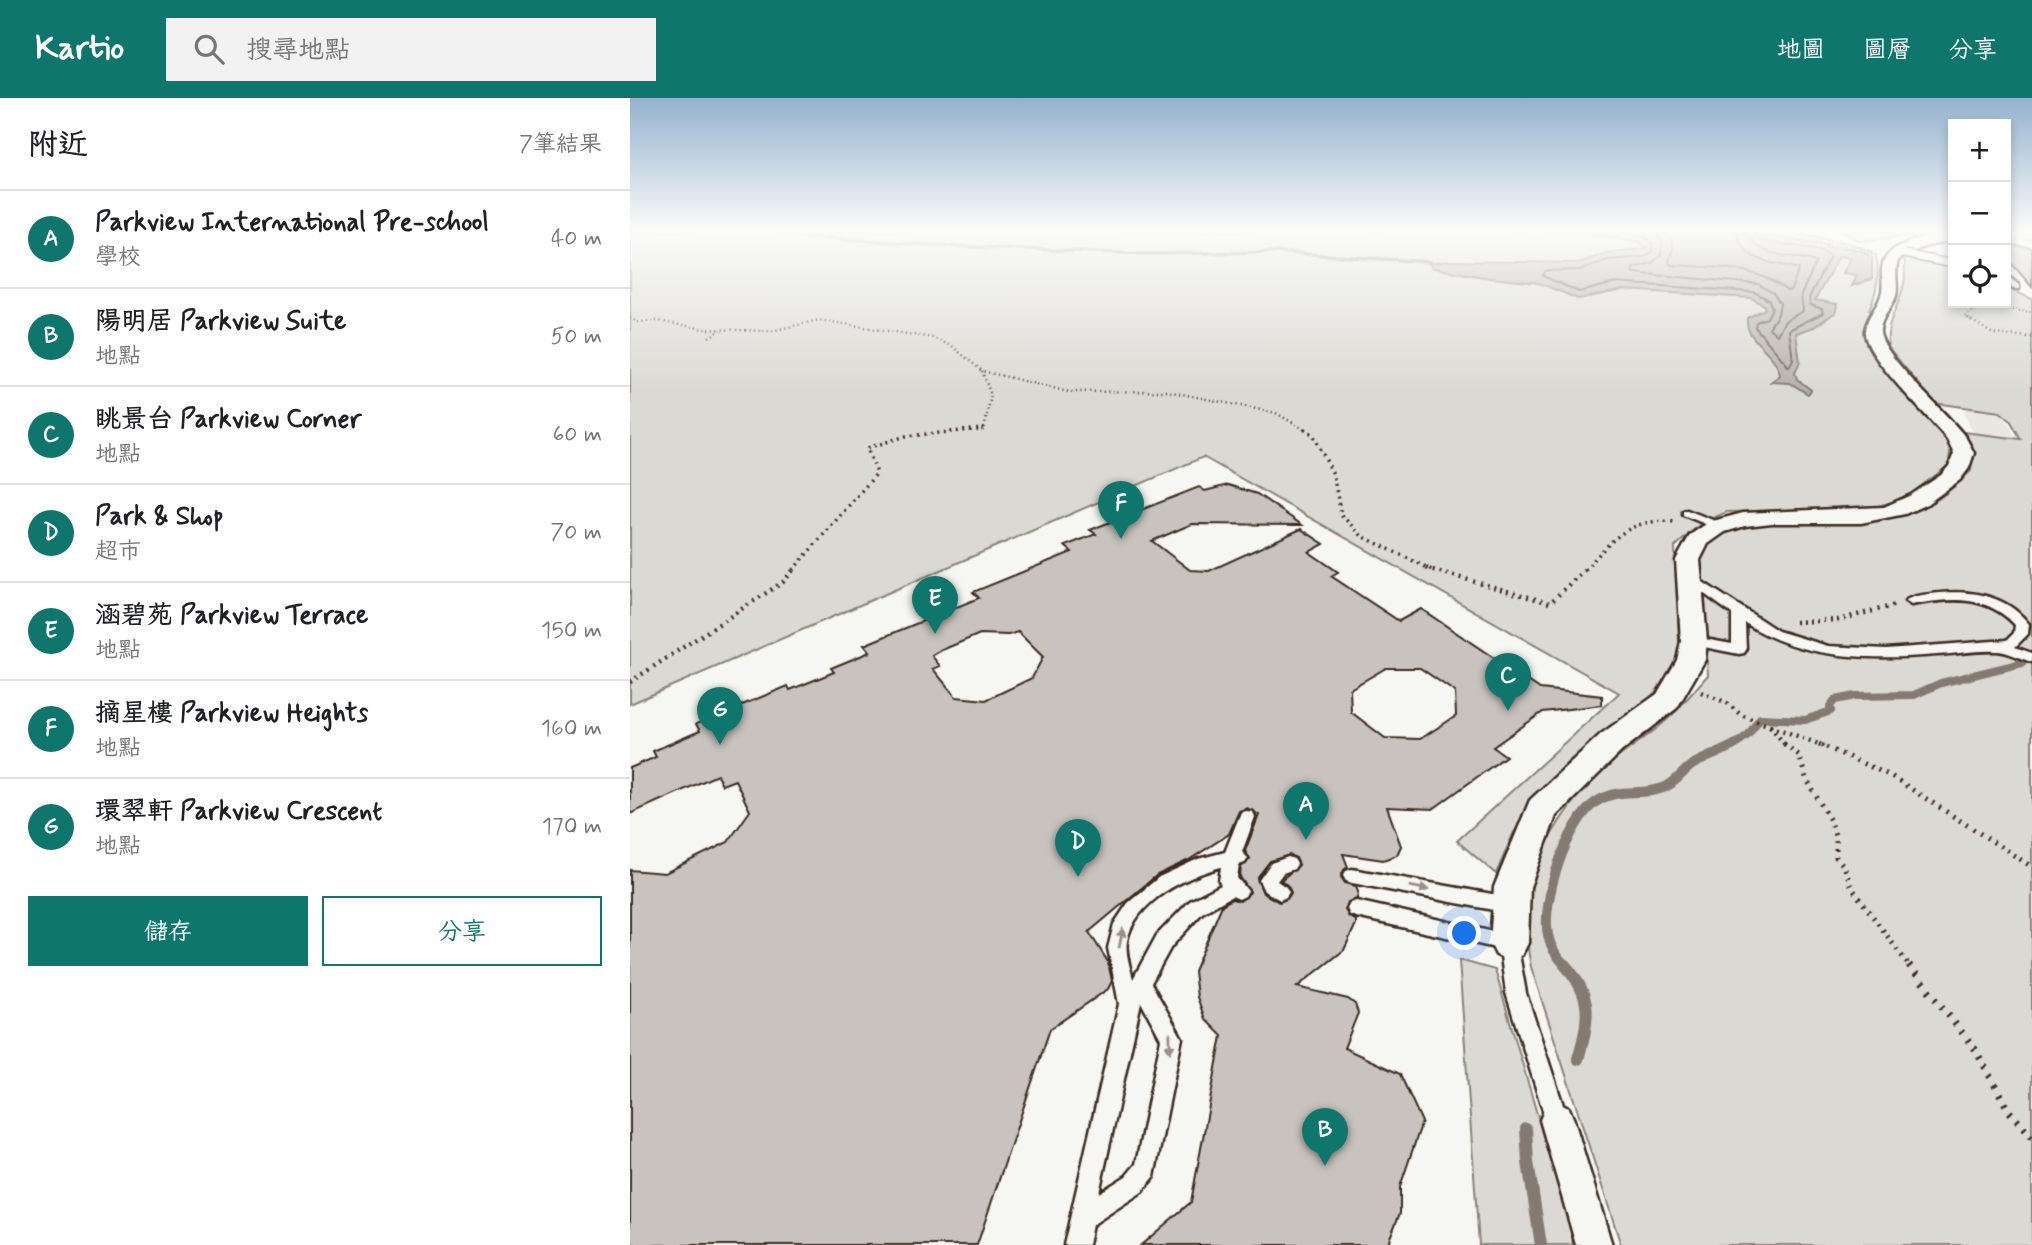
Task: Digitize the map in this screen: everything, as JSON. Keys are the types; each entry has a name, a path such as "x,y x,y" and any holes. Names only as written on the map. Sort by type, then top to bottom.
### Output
{"street":[{"path":"1509,943 1512,887 1542,809 1612,742 1667,701 1691,660 1694,641 1688,560 1691,550 1701,538 1719,526 1765,517 1852,517 1891,512 1919,501 1959,469 1964,453 1954,432 1883,356 1873,340 1873,326 1889,293 1887,285"},
{"path":"1557,1120 1594,1245"}],"lane":[{"path":"1687,513 1719,526"},
{"path":"1689,577 1774,634 1817,648 1891,656 2000,646 2012,643 2021,634 2022,624 2013,612 1974,595 1939,595 1911,601"},
{"path":"1694,641 1739,650 1738,611"},
{"path":"2000,646 2032,658"},
{"path":"1076,1245 1129,1004 1164,941 1196,907 1233,891 1228,881 1247,817"},
{"path":"1129,1004 1117,942 1125,921 1144,899 1185,870 1220,858 1235,858"},
{"path":"1280,892 1270,886 1268,880 1272,872 1288,864"},
{"path":"1352,876 1509,905"},
{"path":"1356,909 1509,943 1516,993 1557,1120"},
{"path":"1082,1218 1133,1185 1146,1169 1172,1038 1141,983"}],"path":[{"path":"2032,312 1979,309 1968,312 1965,316 1993,334 2032,337"},
{"path":"630,318 637,322 658,321 704,329 771,331 819,320 933,338 952,346 982,371 1069,392 1167,391 1276,413 1313,434 1333,474 1341,515 1362,536 1425,568 1550,603 1577,579 1604,546 1617,536 1655,519 1678,523"},
{"path":"709,337 722,330"},
{"path":"630,682 783,582 877,473 867,448 906,436 984,430 991,395 982,371"},
{"path":"1817,648 1796,632 1792,625 1797,621 1838,620 1911,601"},
{"path":"1727,703 1741,715 1840,752 1891,776 2032,867"},
{"path":"1770,726 1783,744 1799,755 1806,778 1831,822 1836,857 1844,866 1852,888 1931,995 1975,1049 2003,1102 2020,1126 2032,1137"}],"shaded area":[{"path":"630,285 1877,285 1869,309 1877,311 1870,333 1944,435 1950,451 1949,465 1904,499 1874,507 1727,512 1701,523 1675,547 1680,666 1646,702 1568,762 1513,834 1496,874 1457,841 1619,693 1203,457 630,704"},
{"path":"1904,285 1948,285 1948,308 2011,308 2011,290 2032,299 2032,1245 1621,1245 1531,967 1527,914 1538,865 1561,820 1594,778 1663,723 1708,675 1699,553 1721,531 1742,523 1836,522 1907,513 1937,500 1971,471 1972,455 1963,432 2021,439 2010,420 2000,412 1934,403 1888,347 1891,321"},
{"path":"1967,408 1999,413 2007,421 2016,438 1973,433 1964,413"},
{"path":"1459,960 1495,970 1573,1237 1572,1245 1479,1245"}],"water":[{"path":"1543,285 1823,285 1815,300 1837,304 1836,312 1814,327 1796,333 1800,362 1795,373 1797,379 1811,390 1808,394 1790,383 1771,382 1780,375 1777,367 1747,326 1747,318 1765,309 1764,305 1751,298 1624,290 1578,299"}],"building":[{"path":"1228,485 1257,494 1302,525 1192,524 1152,541 1190,570 1209,571 1301,529 1324,544 1309,552 1338,572 1331,576 1399,621 1421,609 1540,689 1602,696 1602,705 1543,712 1493,747 1506,756 1433,809 1387,807 1401,846 1397,855 1383,860 1343,854 1348,867 1341,877 1345,883 1356,886 1358,892 1357,899 1348,902 1345,910 1349,917 1356,920 1356,924 1344,950 1297,987 1348,999 1355,1004 1358,1013 1344,1048 1400,1074 1422,1122 1400,1187 1400,1213 1387,1245 1141,1245 1191,1202 1222,1036 1205,1019 1197,997 1194,971 1222,905 1232,899 1240,901 1250,892 1240,877 1241,867 1250,859 1245,851 1259,815 1247,808 1239,811 1229,834 1189,860 1157,875 1089,932 1108,962 1112,981 1108,989 1050,1029 977,1245 630,1245 630,870 665,873 728,842 750,811 735,780 722,785 717,775 630,814 630,768 656,757 653,751 700,731 696,724 788,686 790,690 834,672 831,668 870,652 864,645 979,598 973,592 1072,552 1065,546 1096,534 1090,530 1199,487 1205,491","holes":["1018,632 1043,657 1032,678 986,700 956,697 933,669 940,666 932,656 942,650 980,634 1008,635","1386,668 1420,668 1455,692 1456,716 1420,739 1385,738 1351,712 1350,689","1289,855 1296,858 1299,865 1281,880 1291,893 1287,899 1279,902 1263,893 1257,878 1270,861"]}],"waterway":[{"path":"1735,744 1748,735 1760,718 1805,720 1831,711 1830,706 1835,700 1855,696 1914,695 1941,683 2022,663"},
{"path":"1567,967 1549,940 1548,903 1566,844 1585,812 1596,802 1613,794 1654,791 1667,786 1692,765 1735,744"},
{"path":"1565,965 1581,988 1585,999 1585,1032 1578,1059"},
{"path":"1526,1129 1528,1162 1541,1245"}],"place":[{"name":"摘星樓 Parkview Heights","path":"1121,539"},
{"name":"涵碧苑 Parkview Terrace","path":"935,634"},
{"name":"眺景台 Parkview Corner","path":"1508,711"},
{"name":"環翠軒 Parkview Crescent","path":"720,745"},
{"name":"Parkview International Pre-school","path":"1306,840"},
{"name":"Park & Shop","path":"1078,877"},
{"name":"陽明居 Parkview Suite","path":"1325,1166"}]}
